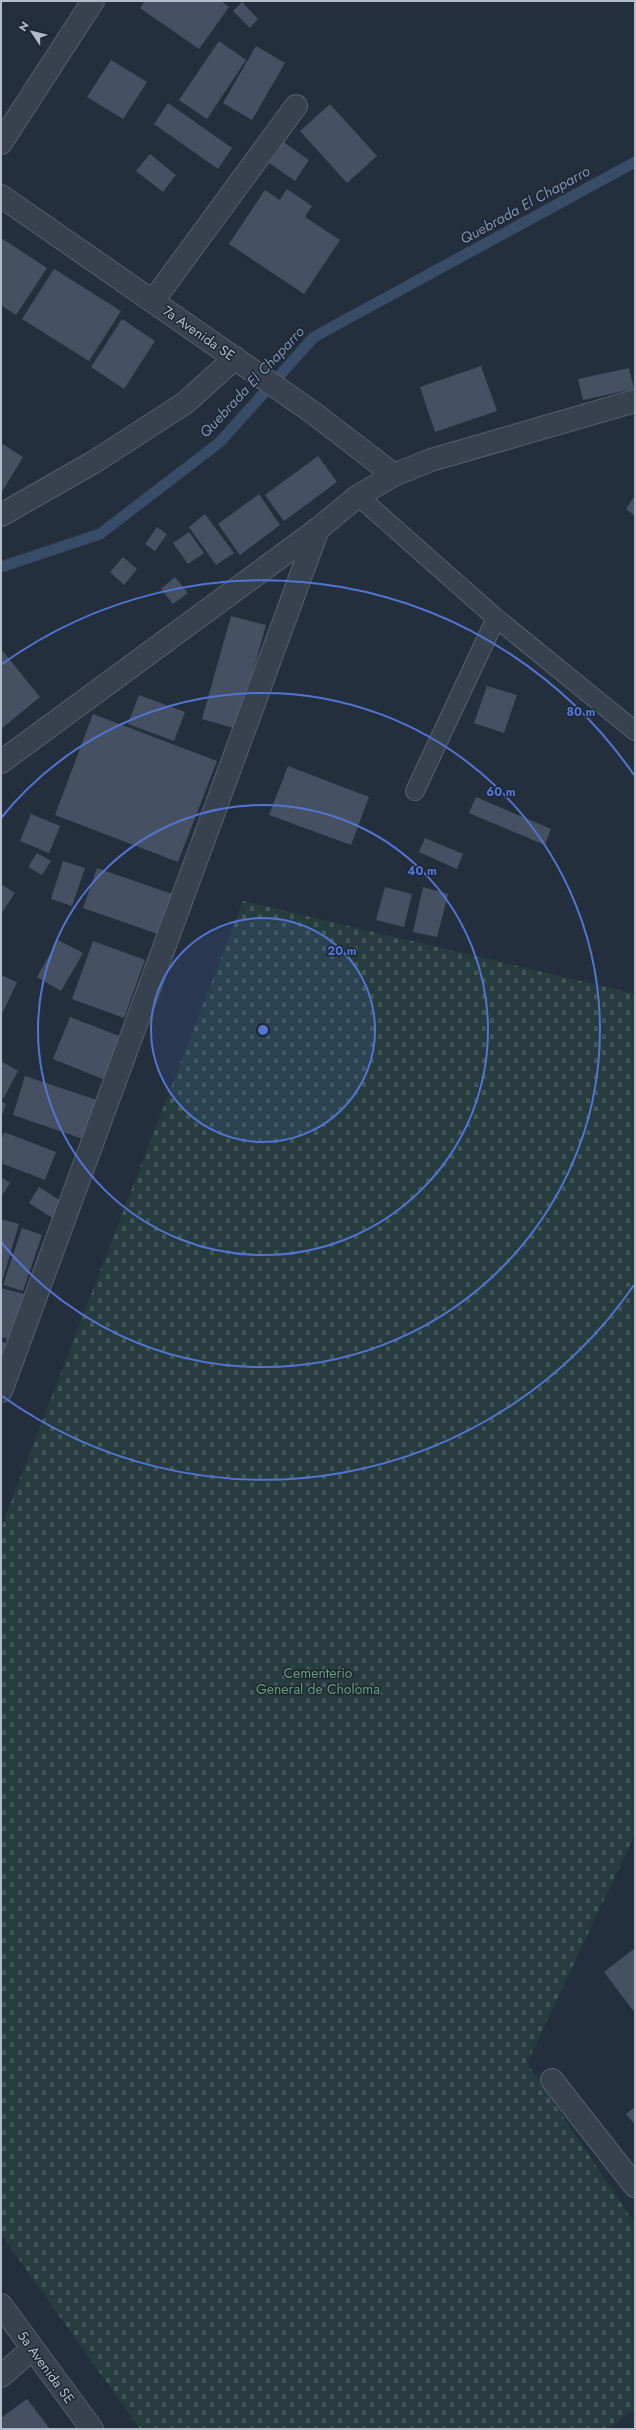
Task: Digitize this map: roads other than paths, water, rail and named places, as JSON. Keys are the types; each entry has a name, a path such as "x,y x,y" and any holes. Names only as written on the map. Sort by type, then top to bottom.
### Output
{"street":[{"path":"1,143 93,1"},
{"path":"153,301 296,106"},
{"name":"7a Avenida SE","path":"1,196 312,412 394,475"},
{"path":"1,516 94,462 243,364"},
{"path":"1,762 318,528 358,496 394,475 431,460 635,401"},
{"path":"1,1391 318,528"},
{"path":"552,2080 635,2186"},
{"name":"5a Avenida SE","path":"1,2305 92,2429"},
{"path":"1,2376 32,2349"}],"lane":[{"path":"358,496 496,618 635,731"},
{"path":"415,791 496,618"}],"waterway":[{"name":"Quebrada El Chaparro","path":"1,567 100,534 220,442 314,337 635,162"}],"park label":[{"name":"Cementerio General de Choloma","path":"318,1682"}]}
